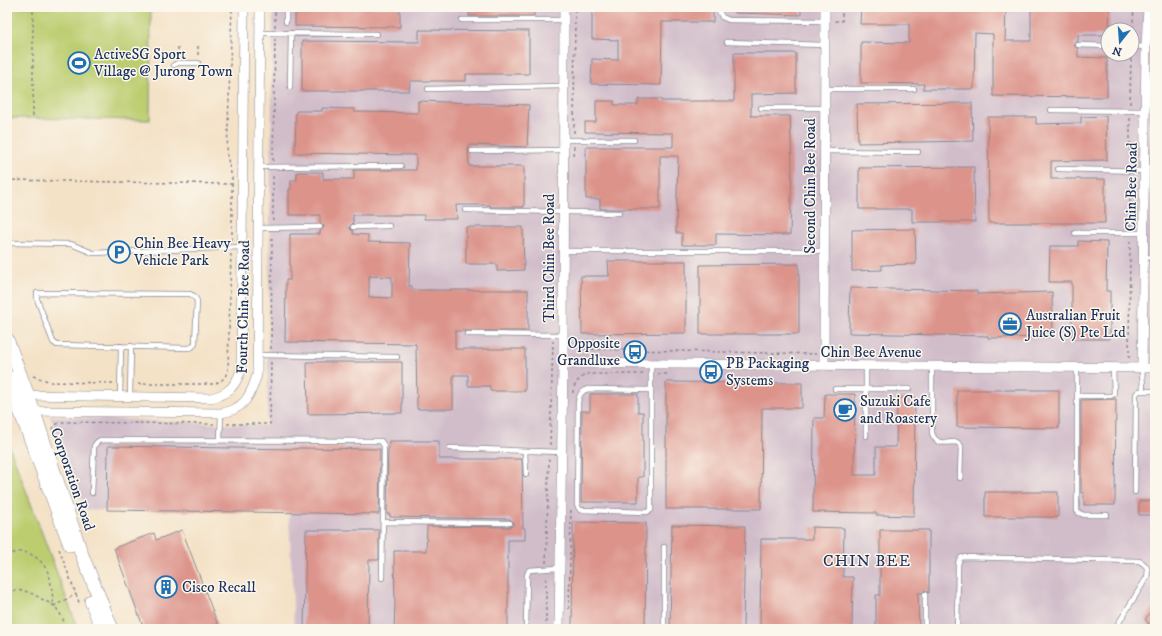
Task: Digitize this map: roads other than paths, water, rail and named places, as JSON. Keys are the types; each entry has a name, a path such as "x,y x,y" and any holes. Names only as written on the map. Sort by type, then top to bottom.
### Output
{"main road":[{"name":"Corporation Road","path":"7,339 34,412 82,555 112,629"},
{"name":"Corporation Road","path":"7,376 102,629"}],"street":[{"name":"Fourth Chin Bee Road","path":"14,394 211,398 220,396 230,390 237,382 241,370 244,7"},
{"name":"Fourth Chin Bee Road","path":"20,411 221,413 233,410 248,398 257,375 260,167 260,7"},
{"name":"Third Chin Bee Road","path":"558,629 563,363 566,336 563,251 564,7"},
{"name":"Second Chin Bee Road","path":"824,366 825,7"},
{"name":"Chin Bee Road","path":"1142,368 1146,47 1148,7"},
{"name":"Chin Bee Avenue","path":"563,363 1155,368"}],"lane":[{"path":"286,7 286,22"},
{"path":"719,7 722,17 729,20 825,22"},
{"path":"462,20 564,20"},
{"path":"260,33 377,34"},
{"path":"290,87 292,33"},
{"path":"727,42 825,45"},
{"path":"1078,46 1100,46"},
{"path":"1140,47 1146,47"},
{"path":"176,64 198,63"},
{"path":"428,89 564,86"},
{"path":"825,89 914,89"},
{"path":"761,108 824,108"},
{"path":"1051,110 1146,110"},
{"path":"564,140 634,140"},
{"path":"472,151 564,150"},
{"path":"824,151 918,152"},
{"path":"260,167 401,166"},
{"path":"1058,169 1145,171"},
{"path":"465,210 619,213"},
{"path":"353,227 389,226"},
{"path":"258,228 320,227"},
{"path":"1075,233 1144,233"},
{"path":"9,243 71,244 93,253 242,247"},
{"path":"563,251 824,251"},
{"path":"1144,257 1155,258"},
{"path":"38,293 186,294 196,298 196,342 194,346 189,348 121,346 60,346 55,344 37,299 38,293"},
{"path":"467,334 566,336"},
{"path":"121,346 120,383 125,396"},
{"path":"125,396 130,384 130,346"},
{"path":"257,355 397,357"},
{"path":"651,364 651,390 651,510 647,512 580,510 577,505 578,402 581,393 588,389 651,390"},
{"path":"866,366 866,436"},
{"path":"932,366 932,433 937,442 957,442 959,444 960,478"},
{"path":"1077,368 1077,511 1084,515 1107,516"},
{"path":"1077,396 1113,395 1114,368"},
{"path":"1142,368 1143,391"},
{"path":"835,389 909,389"},
{"path":"1135,492 1136,396 1138,392 1155,391"},
{"path":"220,440 221,413"},
{"path":"92,493 94,446 100,440 383,442 382,578"},
{"path":"450,448 561,452"},
{"path":"525,451 526,474"},
{"path":"383,522 510,523"},
{"path":"664,547 664,629"},
{"path":"957,629 958,565 959,560 962,557 1139,561 1147,566 1147,577 1115,629"},
{"path":"526,629 529,570 559,568"},
{"path":"925,594 925,629"}],"place":[{"name":"ActiveSG Sport Village @ Jurong Town","path":"79,63"},
{"name":"Chin Bee Heavy Vehicle Park","path":"119,252"},
{"name":"Australian Fruit Juice (S) Pte Ltd","path":"1010,324"},
{"name":"Opposite Grandluxe","path":"635,352"},
{"name":"PB Packaging Systems","path":"711,372"},
{"name":"Suzuki Cafe and Roastery","path":"845,410"},
{"name":"Cisco Recall","path":"166,587"}],"district":[{"name":"CHIN BEE","path":"867,560"}]}
